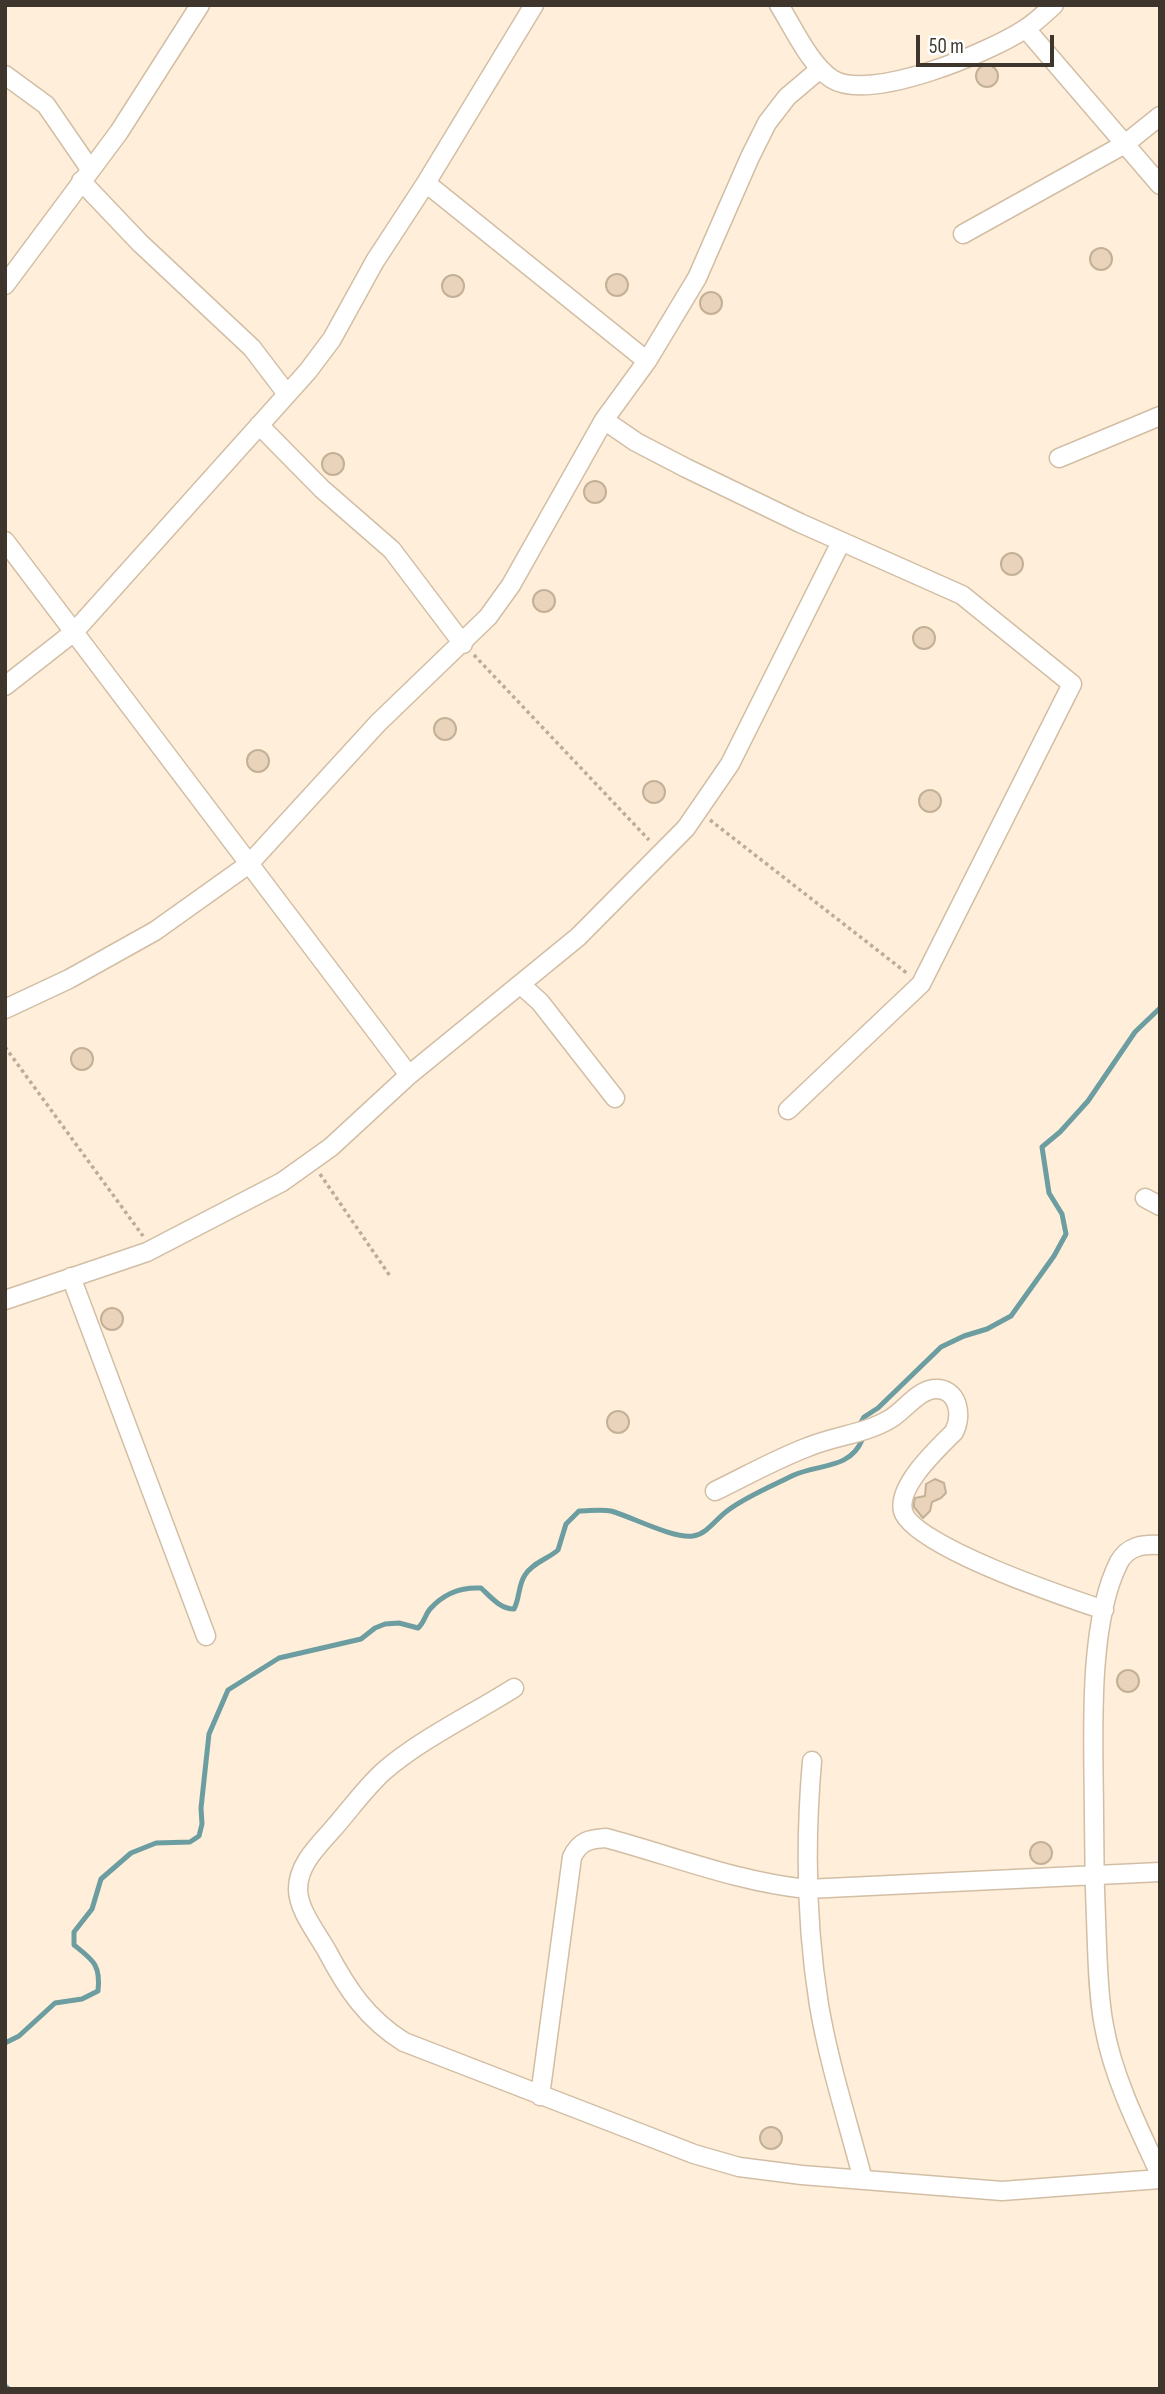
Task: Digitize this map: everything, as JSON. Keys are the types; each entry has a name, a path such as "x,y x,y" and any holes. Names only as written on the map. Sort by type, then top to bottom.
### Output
{"street":[{"path":"5,285 119,132 200,5"},
{"path":"5,686 74,632 308,371 332,339 375,261 426,183 534,5"},
{"path":"779,5 820,69 834,81 856,86 877,85 912,77 979,53 1026,29 1054,5"},
{"path":"1026,29 1160,185"},
{"path":"5,1009 69,979 155,931 248,864 378,723 488,617 511,585 604,419 647,361 697,278 767,123 787,97 820,69"},
{"path":"5,75 46,105 85,175 140,243 252,348 287,394"},
{"path":"963,234 1125,144 1160,116"},
{"path":"426,183 647,361"},
{"path":"1059,458 1160,416"},
{"path":"604,419 636,442 656,452 841,542 962,595 1072,684 921,984 788,1110"},
{"path":"259,425 322,489 392,550 463,644"},
{"path":"5,541 409,1075"},
{"path":"5,1300 152,1249 282,1182 331,1147 409,1075 578,937 686,828 730,764 841,542"},
{"path":"521,985 540,1002 615,1098"},
{"path":"71,1277 206,1636"},
{"path":"715,1491 808,1447 878,1425 924,1392 935,1389 944,1391 958,1407 960,1422 907,1485 903,1497 904,1512 911,1525 971,1559 1033,1586 1104,1610"},
{"path":"514,1688 400,1758 382,1773 309,1857 300,1874 298,1890 303,1908 346,1987 365,2012 384,2030 404,2042 540,2096 694,2154 738,2167 863,2180 1002,2190 1160,2177 1118,2074 1104,2026 1099,1984 1094,1875 1094,1706 1104,1610 1120,1561 1128,1550 1141,1544 1160,1545"},
{"path":"812,1761 806,1848 807,1889 819,2003 825,2038 863,2180"},
{"path":"540,2096 572,1857 577,1847 587,1839 606,1838 726,1873 807,1889 1160,1872"}],"path":[{"path":"463,644 662,853"},
{"path":"698,811 921,984"},
{"path":"5,1047 152,1249"},
{"path":"311,1161 390,1276"}],"building":[{"path":"987,65 997,72 998,76 991,86 987,87 977,80 976,76 983,66"},
{"path":"1101,248 1111,255 1112,259 1105,269 1101,270 1091,263 1090,259 1097,249"},
{"path":"617,274 627,281 628,285 621,295 617,296 607,289 606,285 613,275"},
{"path":"453,275 463,282 464,286 457,296 453,297 443,290 442,286 449,276"},
{"path":"711,292 721,299 722,303 715,313 711,314 701,307 700,303 707,293"},
{"path":"333,453 341,456 344,464 341,472 333,475 325,472 322,464 325,456"},
{"path":"595,481 605,488 606,492 599,502 595,503 585,496 584,492 591,482"},
{"path":"1012,553 1022,560 1023,564 1016,574 1012,575 1002,568 1001,564 1008,554"},
{"path":"544,590 554,597 555,601 548,611 544,612 534,605 533,601 540,591"},
{"path":"924,627 934,634 935,638 928,648 924,649 914,642 913,638 920,628"},
{"path":"445,718 455,725 456,729 449,739 445,740 435,733 434,729 441,719"},
{"path":"258,750 268,757 269,761 262,771 258,772 248,765 247,761 254,751"},
{"path":"654,781 664,788 665,792 658,802 654,803 644,796 643,792 650,782"},
{"path":"930,790 940,797 941,801 934,811 930,812 920,805 919,801 926,791"},
{"path":"82,1048 92,1055 93,1059 86,1069 82,1070 72,1063 71,1059 78,1049"},
{"path":"112,1308 122,1315 123,1319 116,1329 112,1330 102,1323 101,1319 108,1309"},
{"path":"618,1411 628,1418 629,1422 622,1432 618,1433 608,1426 607,1422 614,1412"},
{"path":"935,1479 944,1483 946,1493 932,1502 930,1511 923,1518 914,1507 915,1498 925,1496 926,1484"},
{"path":"1128,1670 1138,1677 1139,1681 1132,1691 1128,1692 1118,1685 1117,1681 1124,1671"},
{"path":"1041,1842 1051,1849 1052,1853 1045,1863 1041,1864 1031,1857 1030,1853 1037,1843"},
{"path":"771,2127 781,2134 782,2138 775,2148 771,2149 761,2142 760,2138 767,2128"}],"waterway":[{"path":"860,1424 864,1417 878,1408 941,1347 987,1329 1011,1316 1054,1256 1066,1234 1062,1214 1049,1193 1042,1147 1060,1132 1088,1101 1135,1032 1160,1008"},
{"path":"5,2043 19,2036 55,2003 82,1999 98,1991 97,1969 91,1959 74,1945 74,1932 92,1909 101,1879 131,1853 156,1843 190,1842 199,1836 209,1734 228,1690 279,1658 361,1639 385,1624 399,1623 418,1628 435,1603 460,1590 481,1588 500,1605 514,1609 525,1575 532,1567 558,1550 566,1524 579,1511 611,1511 664,1531 685,1536 698,1535 742,1501 794,1475 842,1461 857,1449 862,1440"},
{"path":"5,2386 9,2389"}]}
